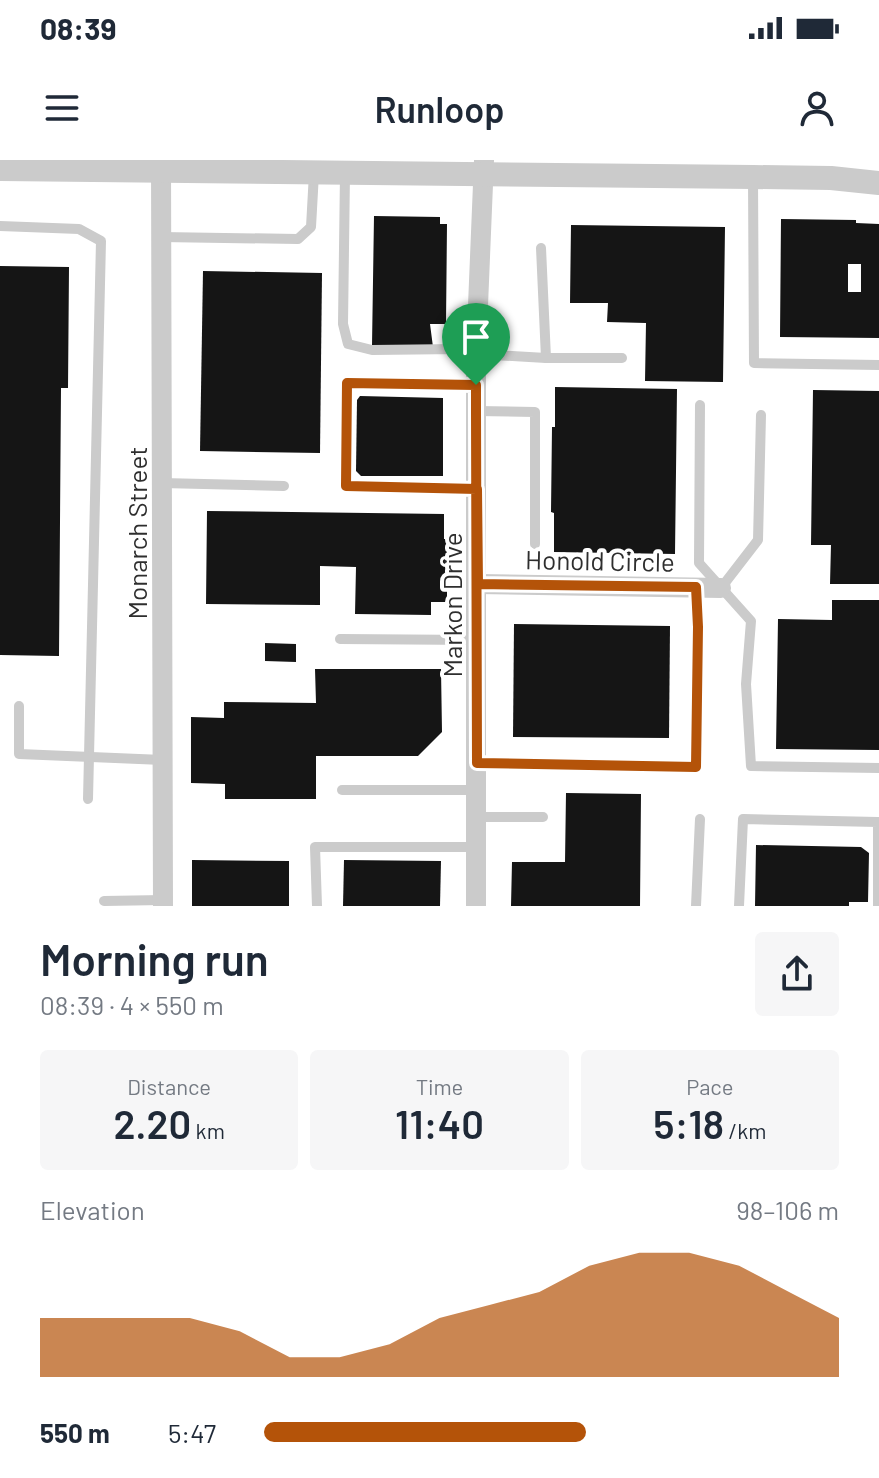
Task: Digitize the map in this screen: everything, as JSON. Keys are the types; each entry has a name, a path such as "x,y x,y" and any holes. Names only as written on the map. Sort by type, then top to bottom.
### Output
{"street":[{"path":"0,169 161,165 326,169 636,168 753,177 831,174 879,183"},
{"name":"Monarch Street","path":"161,165 163,903"},
{"name":"Markon Drive","path":"476,906 476,354 484,167"},
{"name":"Honold Circle","path":"478,584 721,588"}],"lane":[{"path":"161,237 298,239 311,227 326,169"},
{"path":"326,169 343,324 348,344 372,350 458,349 476,354 546,358 622,358"},
{"path":"753,177 754,363 879,365"},
{"path":"0,226 79,229 101,241 88,799"},
{"path":"541,248 546,358"},
{"path":"476,385 347,383 346,486 477,489"},
{"path":"700,405 699,563 751,621 746,684 751,766 879,768"},
{"path":"476,411 535,412 535,544"},
{"path":"721,588 758,540 761,415"},
{"path":"162,483 284,486"},
{"path":"477,763 696,767 696,587"},
{"path":"340,639 477,640"},
{"path":"19,706 19,754 163,760"},
{"path":"342,790 477,790"},
{"path":"477,817 543,817"},
{"path":"696,906 700,819"},
{"path":"739,906 743,819 878,822 878,906"},
{"path":"317,906 315,847 476,847"},
{"path":"104,901 163,903"}],"building":[{"path":"374,216 440,217 440,224 447,224 446,324 430,324 433,347 372,346"},
{"path":"781,219 856,220 856,223 879,224 879,338 780,337","holes":["848,264 861,264 861,292 848,292"]},
{"path":"571,225 725,227 723,382 645,381 646,323 607,322 608,303 570,303"},
{"path":"0,266 69,267 68,388 61,388 59,656 0,655"},
{"path":"203,271 322,273 320,453 200,451"},
{"path":"555,387 677,389 675,554 554,552 554,513 551,512"},
{"path":"813,390 879,391 879,584 830,584 831,545 811,545"},
{"path":"360,396 443,398 443,476 361,476 356,471 357,400"},
{"path":"207,511 444,514 447,602 431,602 431,615 355,614 356,567 320,566 320,605 206,604"},
{"path":"832,600 879,600 879,750 776,749 778,619 832,620"},
{"path":"514,624 670,626 669,738 513,737"},
{"path":"265,643 296,644 296,662 265,661"},
{"path":"315,669 441,669 442,732 418,756 316,756 316,799 225,799 225,784 191,783 191,717 224,718 224,702 316,703"},
{"path":"566,793 641,794 640,906 511,906 512,862 565,862"},
{"path":"756,845 861,847 869,853 868,902 849,902 849,906 755,906"},
{"path":"192,860 289,861 289,906 192,906"},
{"path":"344,860 441,861 440,906 343,906"}],"route":[{"path":"476,385 347,383 346,486 477,489 478,584 696,587 696,767 477,763 478,584 476,385"}]}
